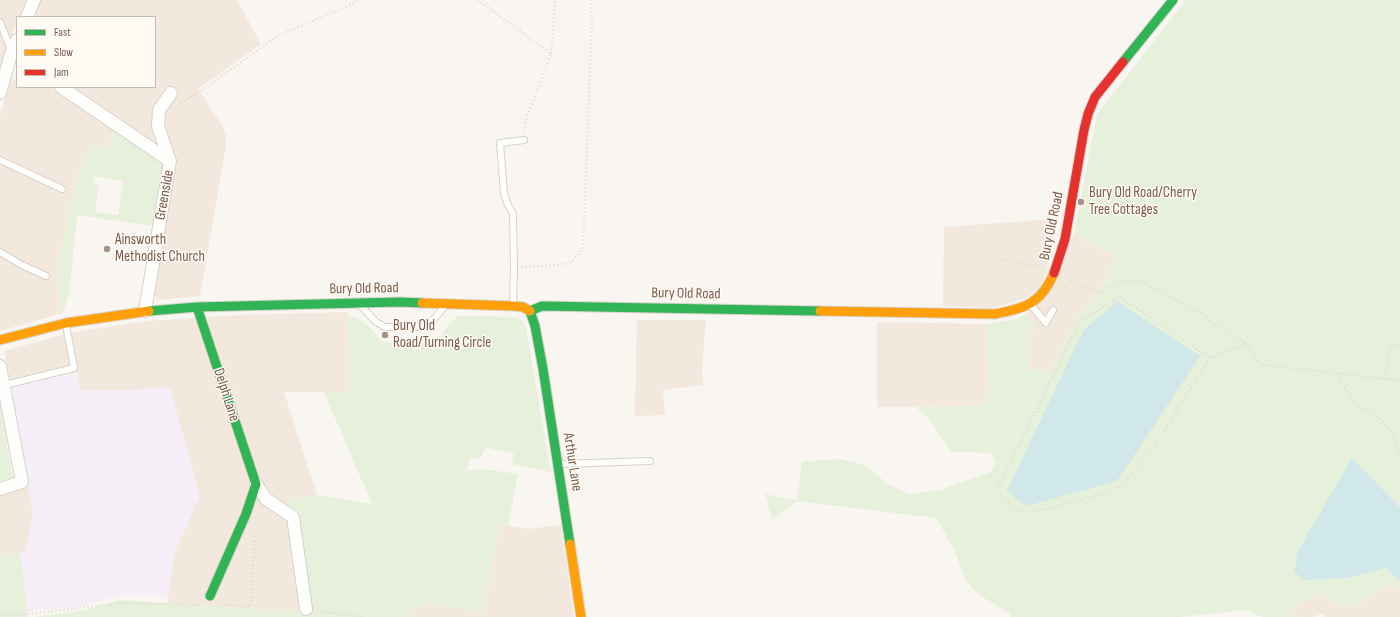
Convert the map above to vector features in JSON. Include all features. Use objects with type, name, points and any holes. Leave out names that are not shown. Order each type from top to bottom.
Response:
[{"type":"street","points":[[27,16],[34,0]]},
{"type":"street","name":"Bury Old Road","points":[[0,340],[66,323],[145,311],[196,307],[401,302],[513,306],[523,307],[530,311],[542,306],[994,314],[1024,307],[1036,300],[1046,289],[1056,272],[1066,237],[1084,130],[1088,114],[1095,97],[1173,0]]},
{"type":"street","points":[[0,93],[16,44]]},
{"type":"street","name":"Greenside","points":[[62,88],[170,161],[145,311]]},
{"type":"street","points":[[170,161],[158,126],[158,115],[159,110],[171,93]]},
{"type":"street","name":"Delph Lane","points":[[196,307],[256,484],[266,499],[293,517],[306,609]]},
{"type":"street","name":"Arthur Lane","points":[[530,311],[535,326],[543,368],[581,617]]},
{"type":"street","points":[[0,366],[22,482],[0,489]]},
{"type":"street","points":[[210,596],[246,514],[256,484]]},
{"type":"lane","points":[[0,22],[13,54]]},
{"type":"lane","points":[[513,306],[513,214],[504,193],[500,143],[524,140]]},
{"type":"lane","points":[[0,160],[62,189]]},
{"type":"lane","points":[[0,252],[22,265],[46,276]]},
{"type":"lane","points":[[358,303],[376,322],[384,327],[423,327],[434,320],[447,303]]},
{"type":"lane","points":[[1030,304],[1046,323],[1053,310]]},
{"type":"lane","points":[[5,386],[74,368],[66,323]]},
{"type":"lane","points":[[558,464],[650,461]]},
{"type":"path","points":[[158,115],[202,90],[279,34],[344,8],[359,0]]},
{"type":"path","points":[[478,0],[551,54]]},
{"type":"path","points":[[524,140],[526,119],[551,54],[555,0]]},
{"type":"path","points":[[514,267],[559,265],[572,262],[583,249],[592,20],[591,0]]},
{"type":"path","points":[[1003,259],[1056,272],[1101,293],[1114,283],[1127,280],[1140,281],[1206,316],[1209,321],[1246,343],[1259,364],[1400,380]]},
{"type":"path","points":[[1210,358],[1120,297],[1082,319],[998,490],[1012,508],[1024,512],[1033,512],[1106,493],[1124,483],[1154,447],[1210,358],[1246,343]]},
{"type":"path","points":[[1385,379],[1390,348],[1400,344]]},
{"type":"path","points":[[1336,373],[1355,402],[1374,414],[1392,432],[1400,460]]},
{"type":"path","points":[[1396,442],[1400,443]]},
{"type":"path","points":[[213,605],[251,606],[255,530]]},
{"type":"path","points":[[0,614],[29,614],[121,603],[205,605]]},
{"type":"path","points":[[306,609],[364,617]]},
{"type":"shaded area","points":[[0,0],[26,0],[19,16],[16,16],[16,24],[0,68]]},
{"type":"shaded area","points":[[40,0],[237,0],[261,44],[198,89],[223,127],[226,136],[226,146],[200,296],[158,300],[154,296],[175,161],[69,88],[156,88],[156,16],[33,16]]},
{"type":"shaded area","points":[[16,78],[16,88],[51,88],[117,132],[106,149],[79,172],[56,273],[63,313],[0,331],[0,115],[11,81]]},
{"type":"shaded area","points":[[1057,219],[1047,271],[1041,285],[1026,298],[993,308],[943,306],[944,227]]},
{"type":"shaded area","points":[[1074,234],[1116,257],[1101,290],[1077,318],[1050,372],[1028,369],[1033,323],[1027,314]]},
{"type":"shaded area","points":[[348,312],[350,392],[284,392],[317,495],[287,501],[310,613],[167,603],[175,551],[200,495],[80,391],[77,372],[12,387],[4,351],[73,332],[148,321],[242,315]]},
{"type":"shaded area","points":[[637,320],[706,320],[702,369],[703,385],[663,390],[665,415],[635,416]]},
{"type":"shaded area","points":[[877,322],[988,324],[989,397],[977,406],[877,407]]},
{"type":"shaded area","points":[[77,372],[80,391],[170,388],[200,495],[175,551],[168,595],[119,594],[83,606],[27,612],[20,552],[25,552],[33,514],[12,387]]},
{"type":"shaded area","points":[[28,485],[33,514],[25,553],[0,555],[0,493]]},
{"type":"shaded area","points":[[499,525],[528,529],[561,525],[574,617],[409,617],[410,612],[421,606],[434,603],[484,612]]},
{"type":"shaded area","points":[[1390,582],[1400,587],[1400,617],[1324,617],[1324,613],[1312,617],[1297,617],[1288,608],[1320,593],[1337,605],[1379,590]]},
{"type":"green space","points":[[1186,0],[1400,0],[1400,507],[1352,458],[1305,580],[1348,578],[1385,568],[1400,581],[1400,587],[1390,582],[1364,602],[1350,607],[1342,607],[1335,604],[1320,593],[1289,608],[1297,617],[1262,617],[1247,610],[1180,617],[1010,617],[1010,614],[978,594],[966,580],[954,549],[936,518],[797,501],[802,462],[840,459],[864,465],[888,484],[909,494],[940,490],[990,472],[996,463],[992,453],[951,452],[929,419],[916,407],[977,406],[989,397],[988,324],[1016,319],[1027,314],[1033,323],[1028,369],[1050,371],[1077,318],[1101,290],[1116,257],[1074,234],[1097,114]]},
{"type":"green space","points":[[117,132],[162,162],[164,166],[154,226],[77,215],[69,294],[63,313],[56,273],[79,172],[89,146],[95,142],[106,149]],"holes":[[[94,176],[123,181],[118,215],[95,212],[99,185],[93,184]]]},
{"type":"green space","points":[[348,315],[363,322],[383,342],[412,344],[431,342],[442,335],[450,322],[459,316],[516,317],[523,321],[526,328],[551,472],[512,464],[514,454],[485,447],[481,458],[470,459],[467,471],[483,469],[518,474],[508,526],[499,525],[484,613],[434,603],[421,606],[410,612],[409,617],[34,617],[86,610],[120,600],[310,613],[287,501],[317,495],[372,504],[324,392],[350,391]]},
{"type":"green space","points":[[0,402],[13,480],[0,484]]},
{"type":"green space","points":[[765,494],[797,501],[772,519]]},
{"type":"green space","points":[[20,552],[28,617],[0,617],[0,555]]},
{"type":"water","points":[[1117,301],[1200,356],[1117,481],[1026,506],[1007,491],[1083,331]]},
{"type":"water","points":[[1352,458],[1400,507],[1400,581],[1385,568],[1348,578],[1305,580],[1294,572],[1298,551]]},
{"type":"traffic: fast","points":[[1123,62],[1173,0]]},
{"type":"traffic: fast","points":[[149,311],[197,307],[401,302],[422,303]]},
{"type":"traffic: fast","points":[[530,311],[542,306],[820,311]]},
{"type":"traffic: fast","points":[[197,307],[256,484],[246,514],[210,596]]},
{"type":"traffic: fast","points":[[530,311],[535,326],[543,369],[570,544]]},
{"type":"traffic: slow","points":[[820,311],[995,314],[1023,307],[1031,303],[1044,292],[1054,273]]},
{"type":"traffic: slow","points":[[422,303],[513,306],[523,307],[530,311]]},
{"type":"traffic: slow","points":[[0,340],[66,323],[149,311]]},
{"type":"traffic: slow","points":[[570,544],[581,617]]},
{"type":"traffic: jam","points":[[1054,273],[1065,239],[1088,114],[1095,97],[1123,62]]},
{"type":"place","name":"Bury Old Road/Cherry Tree Cottages","points":[[1081,202]]},
{"type":"place","name":"Ainsworth Methodist Church","points":[[107,249]]},
{"type":"place","name":"Bury Old Road/Turning Circle","points":[[385,335]]}]
